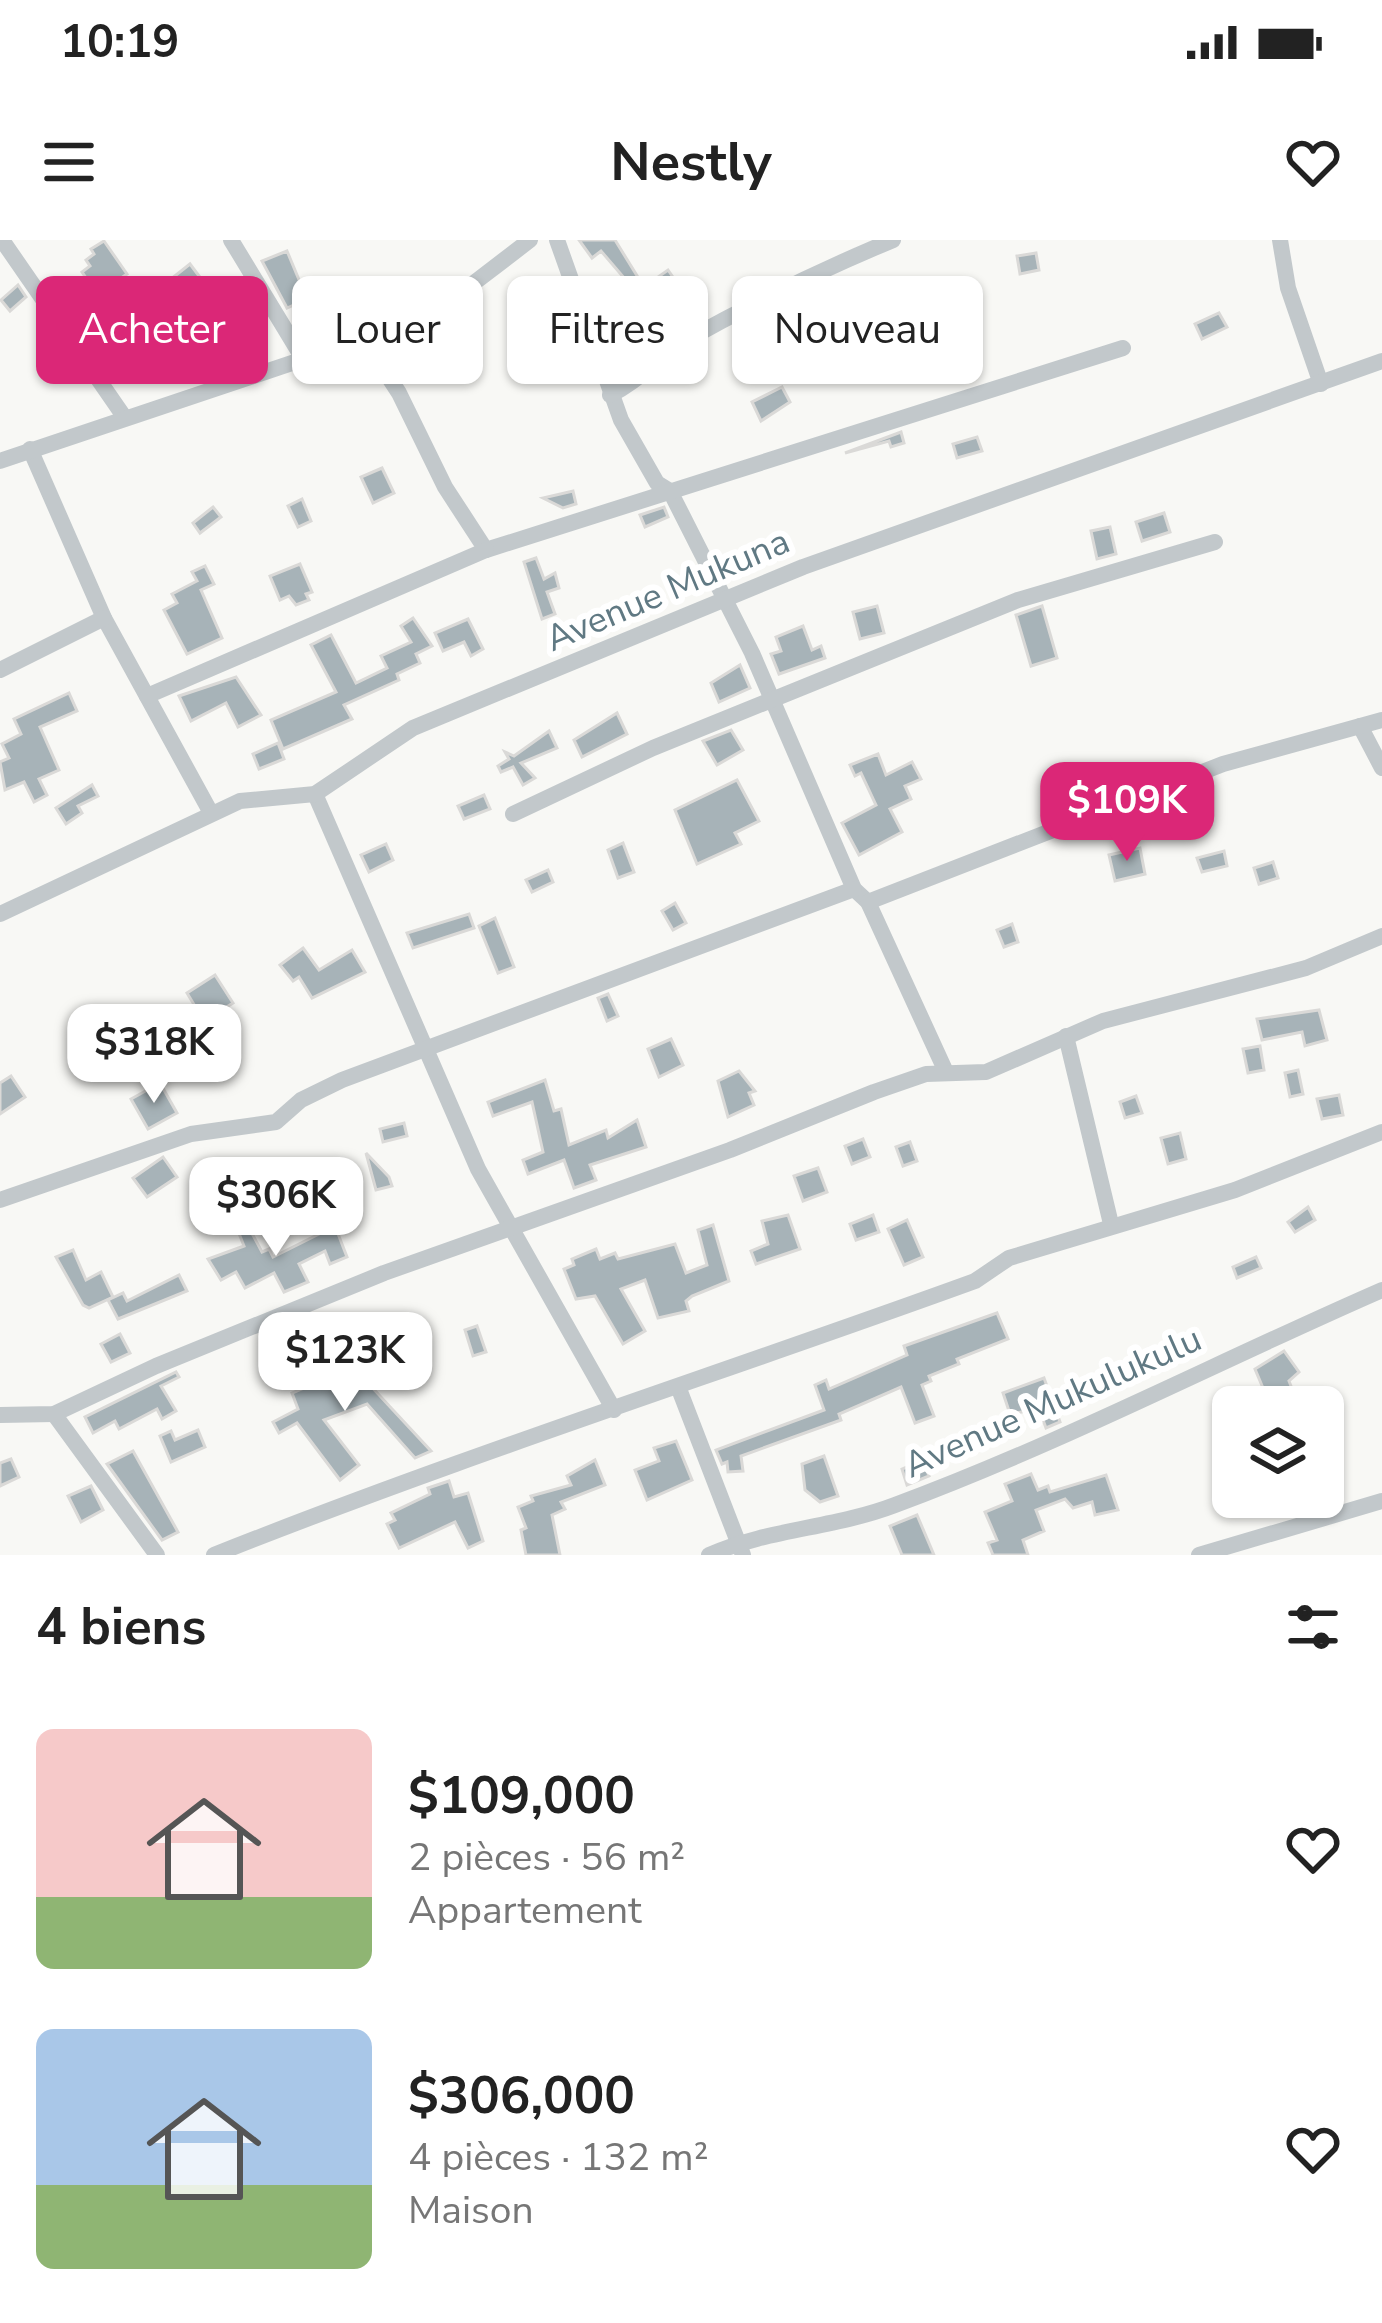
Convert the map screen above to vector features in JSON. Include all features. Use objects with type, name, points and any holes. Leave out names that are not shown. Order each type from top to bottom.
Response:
[{"type":"street","points":[[2,240],[125,418]]},
{"type":"street","points":[[231,240],[292,341]]},
{"type":"street","points":[[480,276],[530,240]]},
{"type":"street","points":[[557,240],[590,322],[610,394],[657,483],[670,491],[727,601],[854,889],[868,902],[946,1072]]},
{"type":"street","points":[[610,394],[635,383],[679,345],[793,282],[893,240]]},
{"type":"street","points":[[1280,240],[1288,288],[1321,384]]},
{"type":"street","points":[[147,696],[486,550],[1123,348]]},
{"type":"street","name":"Avenue Mukuna","points":[[0,914],[240,801],[315,794],[413,728],[883,537],[1382,361]]},
{"type":"street","points":[[0,461],[292,366]]},
{"type":"street","points":[[393,384],[445,488],[486,550]]},
{"type":"street","points":[[30,449],[104,618],[211,813]]},
{"type":"street","points":[[513,814],[653,748],[1018,600],[1215,542]]},
{"type":"street","points":[[0,670],[104,618]]},
{"type":"street","points":[[868,902],[1223,764],[1382,720]]},
{"type":"street","points":[[1360,726],[1382,768]]},
{"type":"street","points":[[315,794],[510,1230],[614,1410]]},
{"type":"street","points":[[0,1200],[191,1134],[276,1122],[328,1087],[854,889]]},
{"type":"street","points":[[0,1415],[55,1414],[268,1319],[874,1092],[946,1072],[986,1072],[1128,1013],[1306,968],[1382,936]]},
{"type":"street","points":[[1066,1036],[1111,1224]]},
{"type":"street","points":[[214,1555],[469,1455],[680,1389],[975,1281],[1009,1258],[1059,1247],[1111,1224],[1235,1190],[1382,1132]]},
{"type":"street","name":"Avenue Mukulukulu","points":[[709,1555],[889,1508],[1162,1396],[1382,1291]]},
{"type":"street","points":[[680,1389],[741,1548]]},
{"type":"street","points":[[55,1414],[157,1555]]},
{"type":"street","points":[[1199,1555],[1382,1502]]},
{"type":"building","points":[[579,240],[615,240],[637,276],[622,276],[601,251],[592,258]]},
{"type":"building","points":[[104,241],[127,274],[85,276],[82,272],[90,266],[86,260],[94,254],[91,249]]},
{"type":"building","points":[[287,251],[297,276],[292,276],[292,306],[287,308],[262,261]]},
{"type":"building","points":[[1036,253],[1039,270],[1020,274],[1017,256]]},
{"type":"building","points":[[190,264],[199,276],[175,276]]},
{"type":"building","points":[[18,285],[26,297],[10,311],[1,300]]},
{"type":"building","points":[[1219,313],[1227,327],[1202,339],[1195,324]]},
{"type":"building","points":[[782,387],[790,402],[761,421],[752,402]]},
{"type":"building","points":[[901,432],[904,443],[891,447],[889,441],[845,453]]},
{"type":"building","points":[[977,437],[982,451],[957,458],[953,444]]},
{"type":"building","points":[[382,468],[394,493],[373,503],[361,477]]},
{"type":"building","points":[[573,491],[576,504],[563,508],[543,498]]},
{"type":"building","points":[[302,499],[311,521],[298,527],[288,506]]},
{"type":"building","points":[[213,507],[221,517],[200,533],[193,523]]},
{"type":"building","points":[[664,507],[668,517],[645,527],[640,515]]},
{"type":"building","points":[[1164,513],[1170,532],[1142,541],[1136,522]]},
{"type":"building","points":[[1110,527],[1116,554],[1097,559],[1091,531]]},
{"type":"building","points":[[536,558],[544,579],[555,573],[559,588],[547,592],[555,614],[542,619],[524,562]]},
{"type":"building","points":[[300,564],[312,592],[306,594],[309,600],[296,605],[289,596],[280,600],[270,576]]},
{"type":"building","points":[[205,566],[214,584],[201,590],[222,638],[187,654],[164,610],[177,603],[172,594],[197,581],[192,572]]},
{"type":"building","points":[[877,606],[884,633],[860,639],[853,612]]},
{"type":"building","points":[[1042,606],[1057,658],[1031,666],[1016,615]]},
{"type":"building","points":[[413,618],[432,646],[416,654],[420,663],[397,674],[399,680],[344,705],[352,719],[283,749],[271,720],[336,692],[311,645],[331,635],[356,683],[387,668],[381,656],[411,642],[401,626]]},
{"type":"building","points":[[468,619],[483,649],[471,656],[464,642],[443,651],[435,633]]},
{"type":"building","points":[[803,626],[812,650],[821,646],[825,658],[779,674],[771,654],[781,651],[776,637]]},
{"type":"building","points":[[740,665],[750,688],[719,702],[711,683]]},
{"type":"building","points":[[236,677],[261,715],[238,727],[226,703],[191,721],[179,696]]},
{"type":"building","points":[[69,693],[77,711],[40,727],[59,770],[39,779],[47,795],[34,802],[24,782],[5,790],[0,762],[9,758],[2,744],[21,734],[14,719]]},
{"type":"building","points":[[617,713],[627,734],[582,757],[574,740]]},
{"type":"building","points":[[731,730],[743,750],[717,765],[703,741]]},
{"type":"building","points":[[549,731],[557,748],[521,763],[535,778],[523,785],[513,767],[501,772],[498,766],[509,759],[505,752],[514,756]]},
{"type":"building","points":[[278,743],[284,759],[259,769],[253,754]]},
{"type":"building","points":[[878,754],[886,775],[912,762],[921,779],[905,786],[911,799],[890,809],[902,832],[859,855],[842,823],[876,805],[861,773],[855,776],[850,765]]},
{"type":"building","points":[[1095,765],[1099,782],[1082,786],[1078,768]]},
{"type":"building","points":[[737,780],[759,821],[735,833],[741,844],[697,864],[675,810]]},
{"type":"building","points":[[92,785],[98,796],[78,806],[82,813],[66,824],[56,808]]},
{"type":"building","points":[[484,795],[490,809],[464,819],[458,806]]},
{"type":"building","points":[[623,843],[634,872],[618,878],[608,850]]},
{"type":"building","points":[[386,844],[393,860],[369,872],[361,855]]},
{"type":"building","points":[[1140,848],[1145,874],[1115,881],[1109,855]]},
{"type":"building","points":[[1224,851],[1227,866],[1202,872],[1197,858]]},
{"type":"building","points":[[1273,862],[1278,878],[1259,884],[1254,868]]},
{"type":"building","points":[[548,870],[553,882],[532,892],[526,880]]},
{"type":"building","points":[[675,903],[686,923],[673,930],[662,911]]},
{"type":"building","points":[[469,914],[474,928],[413,948],[407,933]]},
{"type":"building","points":[[495,918],[514,967],[498,973],[479,926]]},
{"type":"building","points":[[1012,924],[1018,942],[1004,947],[997,930]]},
{"type":"building","points":[[303,948],[319,970],[352,950],[365,972],[312,998],[299,977],[293,981],[280,965]]},
{"type":"building","points":[[215,975],[233,1003],[204,1021],[187,993]]},
{"type":"building","points":[[608,994],[618,1016],[607,1021],[598,998]]},
{"type":"building","points":[[1319,1010],[1327,1040],[1305,1046],[1302,1032],[1262,1040],[1257,1019]]},
{"type":"building","points":[[671,1039],[683,1065],[659,1077],[648,1049]]},
{"type":"building","points":[[143,1040],[152,1052],[160,1048],[167,1060],[144,1074],[129,1051]]},
{"type":"building","points":[[1260,1046],[1264,1070],[1248,1073],[1243,1049]]},
{"type":"building","points":[[1298,1070],[1303,1094],[1290,1097],[1285,1073]]},
{"type":"building","points":[[739,1071],[755,1091],[749,1093],[754,1105],[728,1117],[718,1081]]},
{"type":"building","points":[[11,1076],[25,1097],[0,1114],[0,1083]]},
{"type":"building","points":[[545,1080],[554,1111],[561,1109],[569,1145],[606,1130],[608,1138],[637,1120],[646,1147],[590,1165],[596,1180],[574,1188],[564,1160],[528,1174],[523,1160],[543,1152],[532,1102],[493,1116],[488,1102]]},
{"type":"building","points":[[160,1083],[177,1113],[148,1129],[131,1099]]},
{"type":"building","points":[[1339,1095],[1343,1115],[1322,1119],[1317,1099]]},
{"type":"building","points":[[1136,1096],[1142,1113],[1125,1118],[1120,1102]]},
{"type":"building","points":[[404,1123],[407,1136],[383,1142],[380,1129]]},
{"type":"building","points":[[1180,1133],[1186,1159],[1168,1164],[1161,1138]]},
{"type":"building","points":[[863,1139],[870,1157],[852,1164],[845,1146]]},
{"type":"building","points":[[910,1142],[917,1161],[903,1166],[896,1147]]},
{"type":"building","points":[[366,1153],[389,1177],[392,1186],[376,1190]]},
{"type":"building","points":[[163,1157],[177,1177],[147,1197],[133,1178]]},
{"type":"building","points":[[818,1168],[827,1192],[803,1201],[794,1176]]},
{"type":"building","points":[[347,1187],[354,1204],[338,1210],[342,1221],[329,1226],[318,1199]]},
{"type":"building","points":[[312,1194],[318,1206],[280,1225],[275,1214]]},
{"type":"building","points":[[1308,1207],[1315,1220],[1295,1232],[1288,1222]]},
{"type":"building","points":[[788,1215],[800,1249],[756,1264],[751,1251],[768,1244],[762,1221]]},
{"type":"building","points":[[873,1215],[879,1232],[856,1240],[850,1224]]},
{"type":"building","points":[[907,1220],[923,1257],[904,1265],[888,1229]]},
{"type":"building","points":[[713,1225],[729,1281],[692,1296],[686,1301],[689,1311],[658,1318],[645,1280],[621,1289],[645,1331],[623,1344],[595,1296],[576,1299],[564,1269],[574,1265],[572,1259],[596,1249],[600,1259],[615,1253],[618,1259],[675,1244],[686,1273],[707,1265],[698,1230]]},
{"type":"building","points":[[248,1226],[262,1252],[269,1249],[273,1257],[335,1226],[347,1257],[330,1264],[325,1251],[299,1264],[308,1282],[284,1292],[274,1273],[245,1288],[236,1272],[221,1280],[208,1259],[244,1246],[238,1231]]},
{"type":"building","points":[[73,1250],[86,1280],[101,1272],[113,1297],[89,1308],[83,1305],[56,1257]]},
{"type":"building","points":[[1256,1257],[1261,1268],[1237,1278],[1233,1267]]},
{"type":"building","points":[[179,1275],[187,1291],[118,1319],[108,1300],[123,1293],[127,1301]]},
{"type":"building","points":[[997,1313],[1008,1339],[957,1359],[959,1364],[929,1376],[931,1381],[922,1385],[934,1416],[915,1423],[901,1387],[839,1414],[841,1420],[741,1456],[743,1471],[728,1472],[727,1462],[722,1464],[716,1450],[824,1410],[815,1385],[826,1380],[829,1389],[907,1355],[904,1346]]},
{"type":"building","points":[[477,1326],[486,1352],[473,1356],[465,1330]]},
{"type":"building","points":[[120,1334],[130,1353],[111,1362],[101,1344]]},
{"type":"building","points":[[1284,1351],[1299,1372],[1289,1381],[1291,1386],[1262,1386],[1255,1369]]},
{"type":"building","points":[[392,1360],[396,1372],[367,1382],[431,1451],[415,1458],[367,1404],[324,1420],[359,1465],[340,1480],[297,1423],[279,1433],[273,1422],[298,1409],[292,1393],[357,1365],[359,1372]]},
{"type":"building","points":[[176,1372],[179,1377],[161,1386],[176,1411],[162,1419],[157,1409],[119,1429],[115,1421],[93,1433],[85,1417]]},
{"type":"building","points":[[1044,1378],[1060,1422],[1046,1428],[1039,1409],[1010,1414],[1003,1393]]},
{"type":"building","points":[[198,1430],[205,1447],[171,1462],[160,1436],[171,1431],[175,1440]]},
{"type":"building","points":[[676,1441],[692,1480],[647,1500],[635,1470],[659,1461],[654,1448]]},
{"type":"building","points":[[133,1451],[178,1532],[162,1540],[107,1464]]},
{"type":"building","points":[[824,1456],[838,1496],[820,1502],[805,1490],[802,1464]]},
{"type":"building","points":[[11,1459],[19,1477],[0,1486],[0,1463]]},
{"type":"building","points":[[595,1460],[605,1485],[561,1502],[565,1509],[552,1515],[560,1555],[526,1555],[521,1530],[526,1528],[518,1507],[533,1501],[531,1496],[571,1485],[567,1476]]},
{"type":"building","points":[[923,1460],[929,1476],[907,1485],[902,1469]]},
{"type":"building","points":[[1031,1474],[1038,1490],[1048,1486],[1050,1492],[1106,1475],[1118,1510],[1095,1515],[1092,1502],[1073,1508],[1065,1499],[1036,1510],[1044,1531],[1023,1540],[1028,1555],[993,1555],[988,1543],[997,1540],[985,1512],[1012,1501],[1005,1484]]},
{"type":"building","points":[[449,1481],[454,1497],[468,1493],[483,1541],[468,1548],[455,1522],[399,1548],[387,1524],[395,1520],[391,1513],[430,1494],[428,1488]]},
{"type":"building","points":[[91,1486],[103,1510],[81,1522],[68,1496]]},
{"type":"building","points":[[917,1515],[934,1555],[902,1555],[890,1526]]}]
